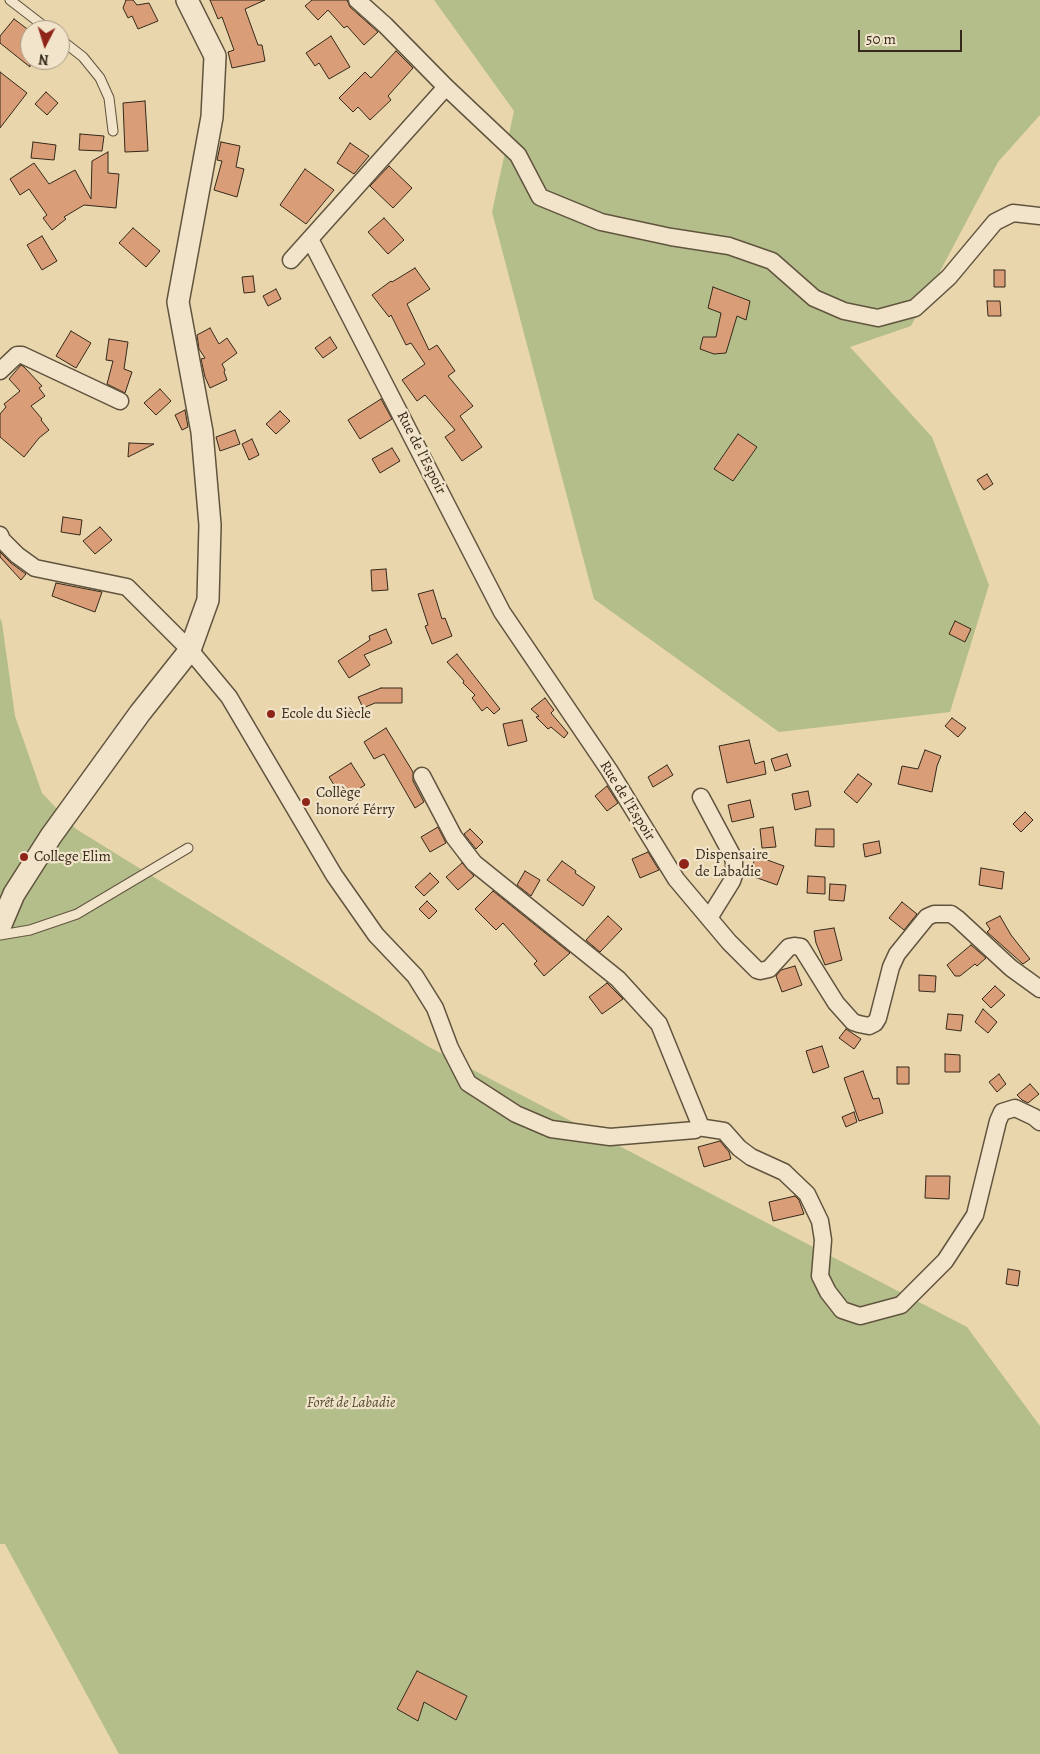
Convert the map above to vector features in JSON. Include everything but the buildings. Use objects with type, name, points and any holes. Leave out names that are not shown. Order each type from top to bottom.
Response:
[{"type":"street","points":[[0,927],[14,894],[51,836],[140,713],[190,650],[208,600],[210,525],[202,432],[178,302],[212,118],[214,56],[187,0]]},
{"type":"street","points":[[357,0],[518,155],[540,197],[601,222],[729,246],[772,261],[814,298],[844,311],[878,318],[915,308],[949,276],[995,222],[1013,213],[1040,216]]},
{"type":"street","points":[[292,260],[446,87]]},
{"type":"street","name":"Rue de l'Espoir","points":[[310,239],[502,612],[608,770],[676,878],[729,942],[756,970],[769,969],[789,947],[801,947],[836,1003],[853,1022],[869,1026],[875,1023],[878,1018],[891,966],[897,954],[927,916],[951,914],[1011,968],[1040,989]]},
{"type":"street","points":[[0,372],[17,355],[22,355],[120,401]]},
{"type":"street","points":[[0,535],[2,540],[17,555],[35,568],[127,587],[190,650],[229,697],[334,875],[376,935],[415,976],[435,1008],[450,1048],[468,1082],[516,1114],[551,1129],[610,1137],[691,1132],[698,1127],[724,1131],[739,1148],[751,1157],[784,1172],[807,1194],[820,1221],[823,1240],[820,1276],[828,1292],[842,1310],[860,1316],[902,1305],[945,1260],[976,1215],[998,1121],[1002,1112],[1015,1108],[1040,1122]]},
{"type":"street","points":[[422,776],[454,837],[474,862],[618,979],[659,1024],[699,1122],[698,1127]]},
{"type":"street","points":[[701,797],[734,862],[732,881],[709,918]]},
{"type":"lane","points":[[10,0],[36,20]]},
{"type":"lane","points":[[70,47],[83,57],[100,78],[109,98],[113,131]]},
{"type":"lane","points":[[0,935],[30,930],[77,914],[188,848]]},
{"type":"green space","points":[[434,0],[1040,0],[1040,115],[998,162],[911,326],[850,347],[932,437],[989,585],[950,712],[779,732],[594,599],[492,212],[514,111]]},
{"type":"green space","name":"Forêt de Labadie","points":[[0,618],[15,716],[42,793],[76,829],[429,1047],[967,1327],[1040,1426],[1040,1754],[119,1754],[5,1544],[0,1544]]},
{"type":"place","name":"Ecole du Siècle","points":[[271,714]]},
{"type":"place","name":"Collège honoré Férry","points":[[306,802]]},
{"type":"place","name":"College Elim","points":[[24,857]]},
{"type":"place","name":"Dispensaire de Labadie","points":[[684,864]]}]
